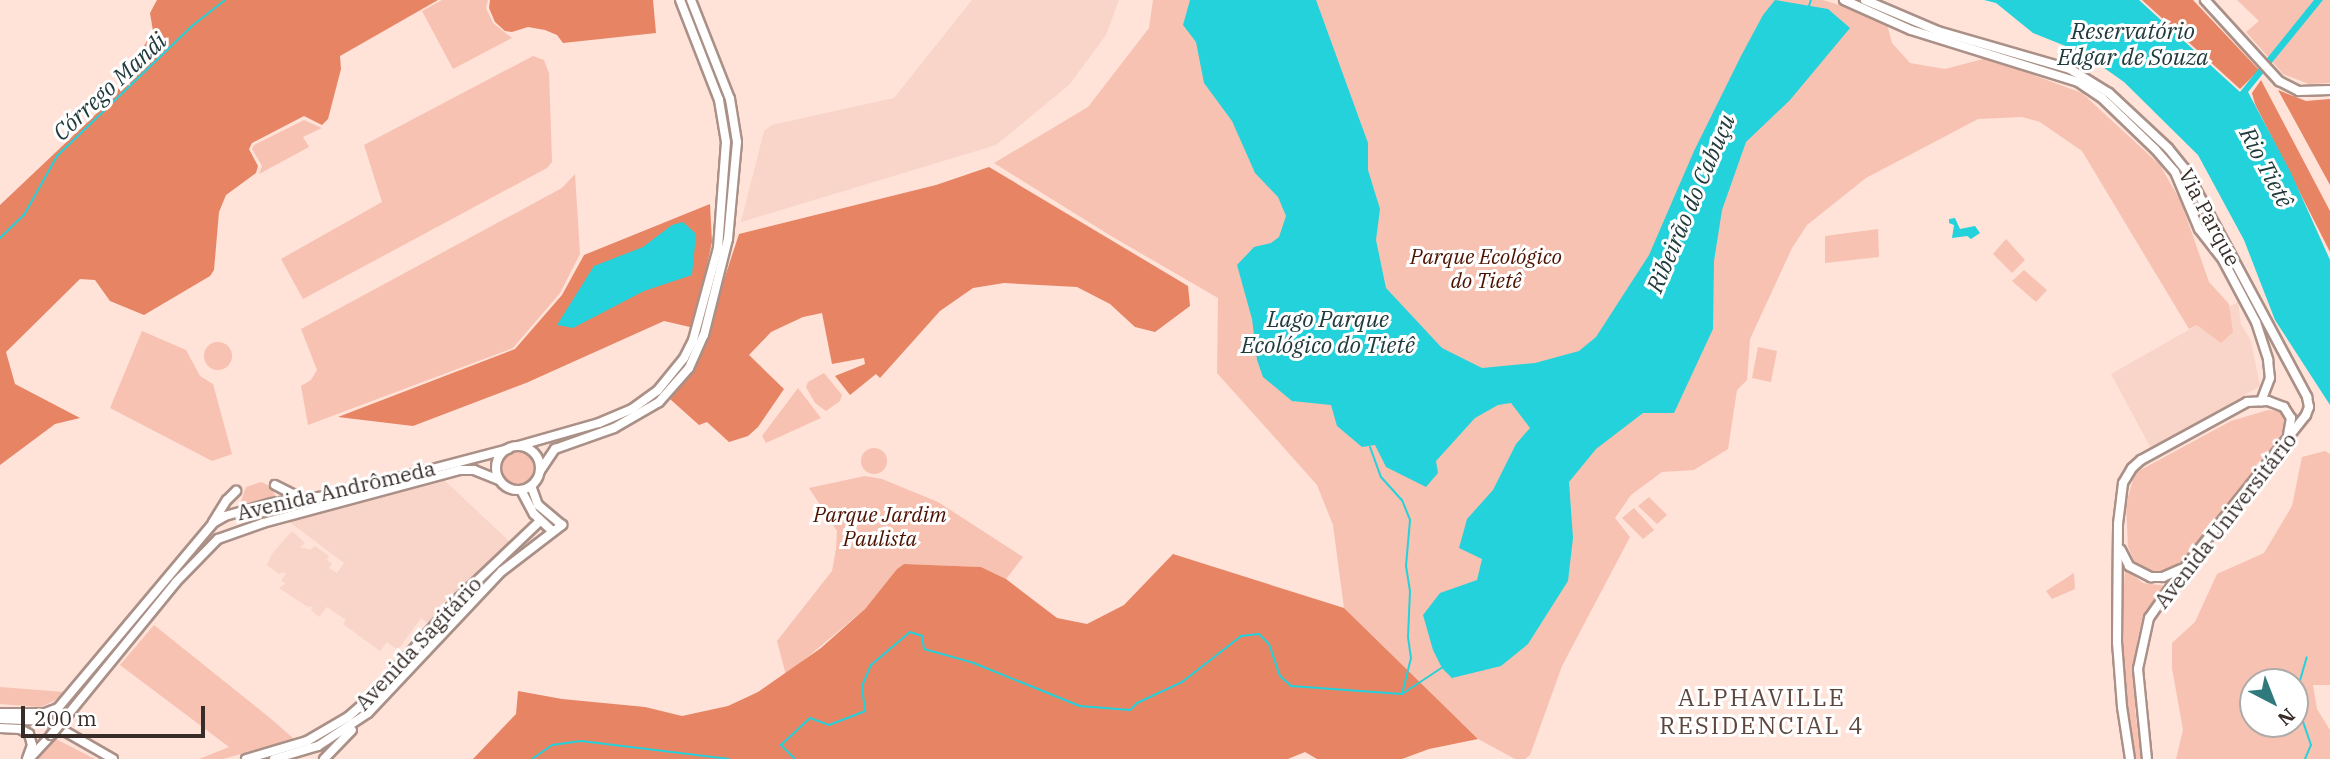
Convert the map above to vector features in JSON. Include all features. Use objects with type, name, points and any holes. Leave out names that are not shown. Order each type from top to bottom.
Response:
[{"type":"main road","points":[[680,0],[719,100],[726,142],[718,248],[693,340],[673,373],[641,404],[611,419],[508,449],[497,461],[499,480],[506,487],[521,490],[531,486],[550,456],[562,446],[614,428],[659,402],[689,368],[704,335],[728,239],[737,142],[730,99],[691,0]]},
{"type":"main road","name":"Via Parque","points":[[1844,0],[1911,30],[2065,76],[2089,88],[2168,161],[2180,182],[2199,229],[2237,283],[2262,335],[2270,378],[2261,401]]},
{"type":"main road","name":"Via Parque","points":[[1865,0],[1938,31],[2070,69],[2092,80],[2176,157],[2303,389],[2309,407]]},
{"type":"main road","points":[[2205,0],[2279,81],[2299,91],[2330,90]]},
{"type":"main road","points":[[2199,229],[2215,224]]},
{"type":"main road","points":[[2261,401],[2279,404],[2289,414],[2291,424],[2285,442]]},
{"type":"main road","name":"Avenida Universitário","points":[[2130,759],[2119,681],[2121,491],[2132,468],[2247,402],[2261,401]]},
{"type":"main road","name":"Avenida Universitário","points":[[2147,759],[2138,685],[2142,640],[2149,618],[2185,566],[2285,442],[2309,407]]},
{"type":"main road","points":[[518,446],[537,456],[540,471]]},
{"type":"main road","name":"Avenida Andrômeda","points":[[0,713],[51,712],[96,664],[213,523],[247,509],[304,500],[508,449]]},
{"type":"main road","name":"Avenida Andrômeda","points":[[28,759],[212,544],[225,536],[460,470],[474,470],[499,480]]},
{"type":"main road","points":[[275,485],[304,500]]},
{"type":"main road","name":"Avenida Sagitário","points":[[246,759],[300,744],[327,732],[374,699],[502,570],[562,525],[538,505],[531,486]]},
{"type":"main road","points":[[521,490],[540,521],[552,531]]},
{"type":"main road","points":[[213,523],[236,491]]},
{"type":"main road","name":"Avenida Sagitário","points":[[274,759],[317,746],[368,713],[374,699],[458,599],[540,521]]},
{"type":"main road","points":[[2119,544],[2129,566],[2139,573],[2164,577],[2185,566]]},
{"type":"main road","points":[[150,598],[157,607]]},
{"type":"main road","points":[[141,610],[147,619]]},
{"type":"main road","points":[[96,664],[99,676]]},
{"type":"main road","points":[[324,759],[368,713]]},
{"type":"main road","points":[[0,719],[47,721],[113,759]]},
{"type":"main road","points":[[0,728],[20,729],[29,734],[33,745],[28,759]]},
{"type":"main road","points":[[317,746],[339,744]]},
{"type":"shaded area","points":[[157,0],[438,0],[340,56],[341,69],[328,119],[322,125],[304,116],[252,143],[249,149],[258,166],[256,173],[226,195],[219,212],[214,270],[210,276],[144,315],[110,301],[95,280],[80,279],[6,352],[15,384],[80,418],[55,424],[0,465],[0,205],[113,98],[153,31],[150,13]]},
{"type":"shaded area","points":[[490,0],[653,0],[656,33],[563,43],[557,35],[545,30],[528,27],[512,32],[505,31],[495,22],[489,8]]},
{"type":"shaded area","points":[[972,0],[1119,0],[1106,35],[1069,85],[996,145],[741,222],[764,131],[772,125],[894,98]]},
{"type":"shaded area","points":[[2142,0],[2193,0],[2259,70],[2240,89]]},
{"type":"shaded area","points":[[2261,80],[2330,211],[2330,252],[2255,104],[2252,93]]},
{"type":"shaded area","points":[[2278,90],[2306,101],[2330,99],[2330,185]]},
{"type":"shaded area","points":[[989,167],[1188,286],[1190,306],[1155,332],[1135,327],[1110,304],[1077,287],[1004,283],[973,288],[940,311],[880,378],[876,374],[850,395],[835,376],[865,364],[864,358],[832,364],[822,313],[803,317],[771,332],[749,355],[784,389],[758,427],[748,436],[729,442],[707,422],[699,425],[670,399],[701,350],[739,234],[936,185]]},
{"type":"shaded area","points":[[710,204],[712,242],[695,320],[690,327],[664,321],[526,383],[413,426],[338,417],[515,349],[562,295],[584,255]]},
{"type":"shaded area","points":[[2238,302],[2241,324],[2251,341],[2260,386],[2152,450],[2111,374]]},
{"type":"shaded area","points":[[441,477],[511,543],[429,624],[421,618],[398,650],[387,642],[380,651],[343,624],[346,620],[327,607],[319,617],[311,610],[313,606],[308,607],[279,588],[286,583],[281,581],[286,574],[279,574],[267,565],[272,554],[292,531],[305,543],[300,547],[310,550],[315,546],[329,556],[327,560],[332,564],[329,568],[337,573],[344,563],[287,520]]},
{"type":"shaded area","points":[[1173,554],[1344,608],[1478,739],[1429,749],[1402,759],[1317,759],[1305,752],[1288,759],[473,759],[516,714],[518,691],[562,699],[645,707],[682,716],[728,706],[758,692],[821,648],[865,609],[904,564],[981,567],[1006,579],[1057,618],[1087,624],[1124,605]]},
{"type":"green space","points":[[442,0],[488,0],[486,8],[493,23],[512,38],[453,69],[422,11]]},
{"type":"green space","name":"Parque Ecológico do Tietê","points":[[1153,0],[1823,0],[1887,24],[1892,43],[1910,63],[1945,69],[1987,58],[2082,93],[2160,165],[2181,202],[2209,282],[2229,304],[2233,332],[2221,343],[2197,325],[2189,329],[2082,151],[2040,122],[2022,117],[1978,119],[1866,178],[1807,225],[1792,248],[1750,339],[1747,380],[1737,390],[1728,449],[1694,470],[1662,472],[1631,495],[1615,518],[1630,537],[1562,666],[1530,755],[1525,759],[1515,759],[1478,739],[1344,608],[1333,525],[1317,485],[1217,373],[1218,298],[1111,236],[994,163],[1088,107],[1149,28]]},
{"type":"green space","points":[[2237,0],[2330,0],[2330,83],[2309,84],[2283,74],[2246,32],[2259,21]]},
{"type":"green space","points":[[533,56],[544,60],[549,73],[552,162],[547,168],[303,299],[281,259],[382,202],[364,145]]},
{"type":"green space","points":[[304,120],[322,128],[303,137],[309,147],[259,174],[262,166],[252,149],[254,145]]},
{"type":"green space","points":[[575,174],[580,254],[560,293],[513,348],[308,425],[301,386],[311,380],[317,370],[301,329],[562,188]]},
{"type":"green space","points":[[1878,229],[1879,257],[1825,263],[1825,236]]},
{"type":"green space","points":[[2006,239],[2025,260],[2012,273],[1993,254]]},
{"type":"green space","points":[[2024,270],[2047,290],[2036,302],[2012,281]]},
{"type":"green space","points":[[142,331],[186,350],[200,376],[213,384],[232,454],[212,461],[110,408]]},
{"type":"green space","points":[[218,342],[228,346],[232,356],[228,366],[218,370],[208,366],[204,356],[208,346]]},
{"type":"green space","points":[[1758,347],[1777,351],[1771,382],[1752,378]]},
{"type":"green space","points":[[824,373],[842,395],[840,401],[826,411],[815,403],[806,387],[808,382]]},
{"type":"green space","points":[[798,388],[821,418],[766,443],[762,436]]},
{"type":"green space","points":[[2268,410],[2281,412],[2287,426],[2281,441],[2192,552],[2166,573],[2154,574],[2137,567],[2128,547],[2126,504],[2135,473],[2231,421]]},
{"type":"green space","points":[[874,448],[883,452],[887,461],[883,470],[874,474],[865,470],[861,461],[865,452]]},
{"type":"green space","points":[[518,450],[531,456],[537,469],[531,482],[518,488],[505,482],[499,469],[505,456]]},
{"type":"green space","points":[[2325,451],[2330,454],[2330,685],[2313,685],[2317,709],[2330,730],[2330,759],[2176,759],[2183,730],[2172,668],[2172,643],[2195,622],[2217,574],[2264,553],[2292,506],[2302,457]]},
{"type":"green space","name":"Parque Jardim Paulista","points":[[865,476],[882,479],[938,502],[1023,557],[1006,579],[981,567],[904,564],[865,609],[786,675],[777,641],[832,571],[836,549],[837,531],[809,488]]},
{"type":"green space","points":[[261,482],[270,486],[276,497],[240,504],[246,487]]},
{"type":"green space","points":[[1649,497],[1667,515],[1657,524],[1638,506]]},
{"type":"green space","points":[[1634,508],[1654,530],[1643,539],[1622,518]]},
{"type":"green space","points":[[2125,569],[2143,583],[2167,586],[2143,615],[2137,641],[2135,708],[2141,759],[2133,759],[2121,632]]},
{"type":"green space","points":[[2074,573],[2075,589],[2052,599],[2046,591]]},
{"type":"green space","points":[[154,625],[294,739],[223,759],[199,759],[229,747],[120,665]]},
{"type":"green space","points":[[0,687],[64,692],[54,701],[40,707],[0,704]]},
{"type":"green space","points":[[56,739],[95,759],[38,759]]},
{"type":"water","name":"Lago Parque Ecológico do Tietê","points":[[1190,0],[1316,0],[1368,143],[1368,170],[1380,209],[1376,240],[1386,288],[1442,348],[1482,368],[1535,363],[1579,351],[1596,337],[1649,255],[1694,151],[1741,56],[1763,15],[1775,0],[1828,9],[1850,28],[1790,100],[1746,142],[1722,210],[1714,261],[1713,329],[1674,413],[1643,413],[1596,449],[1569,482],[1573,538],[1568,581],[1528,644],[1501,666],[1452,678],[1442,668],[1433,650],[1423,615],[1440,593],[1477,580],[1482,559],[1459,548],[1467,519],[1493,490],[1516,444],[1530,428],[1511,403],[1498,405],[1475,418],[1436,461],[1438,473],[1426,487],[1386,467],[1375,445],[1362,447],[1337,426],[1331,405],[1292,401],[1263,377],[1257,360],[1252,319],[1237,265],[1254,247],[1271,243],[1279,237],[1286,216],[1278,197],[1255,173],[1232,121],[1204,83],[1196,42],[1183,25]]},
{"type":"water","name":"Reservatório Edgar de Souza","points":[[1984,0],[2139,0],[2240,92],[2314,0],[2323,0],[2248,92],[2291,173],[2330,260],[2330,405],[2275,320],[2244,240],[2198,155],[2124,82],[2083,53],[2033,33],[1996,3]]},
{"type":"water","points":[[1955,218],[1960,229],[1975,226],[1980,233],[1971,239],[1967,236],[1952,238],[1954,225],[1949,223],[1949,219]]},
{"type":"water","points":[[683,222],[696,234],[692,275],[644,291],[573,328],[557,325],[594,266],[643,247],[672,225]]},
{"type":"waterway","name":"Córrego Mandi","points":[[0,238],[24,215],[57,156],[192,26],[225,0]]},
{"type":"waterway","name":"Ribeirão do Cabuçu","points":[[1809,6],[1811,0]]},
{"type":"waterway","points":[[1370,447],[1381,477],[1402,500],[1410,520],[1406,566],[1410,591],[1408,637],[1411,658],[1402,693]]},
{"type":"waterway","name":"Ribeirão do Cabuçu","points":[[795,759],[781,745],[810,718],[829,725],[865,711],[862,686],[871,665],[910,632],[922,636],[924,649],[971,662],[1080,706],[1130,710],[1137,703],[1182,682],[1241,636],[1259,634],[1269,644],[1280,676],[1291,686],[1402,694],[1443,667]]},
{"type":"waterway","points":[[2305,759],[2311,745],[2297,704],[2297,691],[2307,657]]},
{"type":"waterway","name":"Ribeirão do Cabuçu","points":[[532,759],[552,745],[581,741],[729,759]]},
{"type":"district","name":"ALPHAVILLE RESIDENCIAL 4","points":[[1762,712]]},
{"type":"water label","name":"Rio Tietê","points":[[2267,167]]}]
